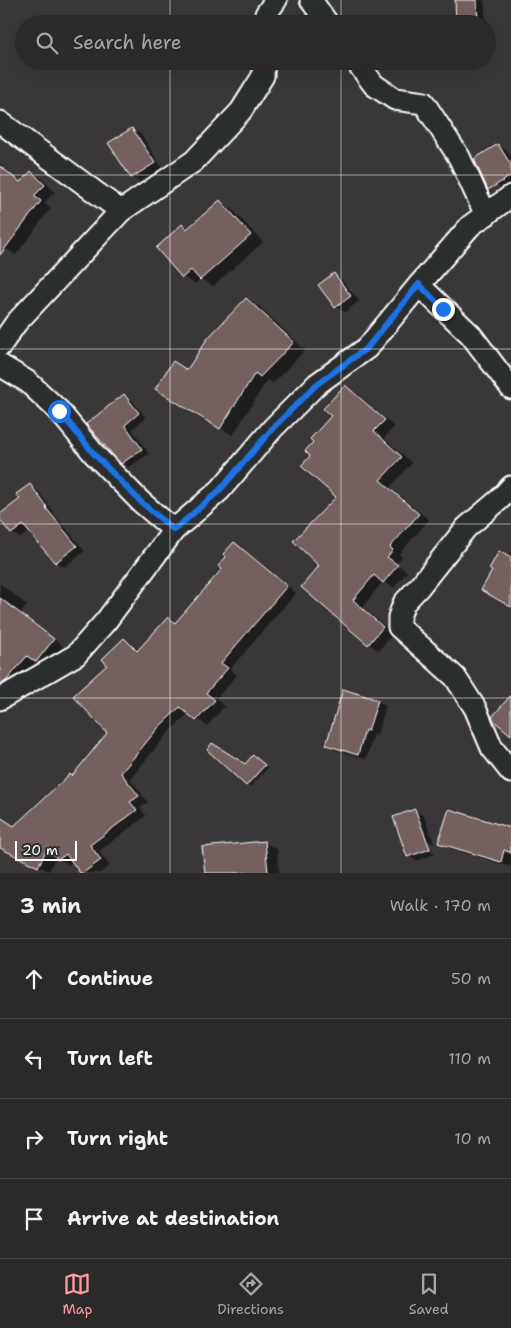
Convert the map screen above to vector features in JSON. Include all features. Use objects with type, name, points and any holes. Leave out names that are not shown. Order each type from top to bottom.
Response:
[{"type":"street","points":[[266,15],[276,0]]},
{"type":"street","points":[[310,0],[321,15]]},
{"type":"street","points":[[0,346],[16,323],[121,211],[194,161],[241,111],[263,76],[263,70]]},
{"type":"street","points":[[363,70],[374,85],[395,99],[424,103],[459,157],[486,214]]},
{"type":"street","points":[[0,122],[121,211]]},
{"type":"street","points":[[0,699],[76,655],[106,621],[174,530],[220,490],[273,428],[317,384],[367,348],[419,284],[470,226],[511,196]]},
{"type":"street","points":[[419,284],[471,335],[511,388]]},
{"type":"street","points":[[0,365],[28,382],[59,411],[95,455],[141,502],[174,530]]},
{"type":"street","points":[[511,487],[466,528],[404,603],[399,616],[399,627],[455,677],[476,708],[492,748],[511,772]]},
{"type":"building","points":[[455,0],[477,0],[478,15],[456,15]]},
{"type":"building","points":[[132,128],[155,163],[131,178],[108,143]]},
{"type":"building","points":[[498,144],[511,165],[511,176],[488,190],[474,159]]},
{"type":"building","points":[[0,166],[20,182],[31,171],[45,185],[34,196],[41,201],[0,255]]},
{"type":"building","points":[[220,200],[251,235],[200,280],[191,270],[182,278],[156,248],[182,224],[187,229]]},
{"type":"building","points":[[334,273],[351,296],[335,308],[318,285]]},
{"type":"building","points":[[246,298],[294,342],[260,377],[255,373],[220,429],[155,389],[173,361],[187,370],[207,339]]},
{"type":"building","points":[[345,385],[385,420],[374,431],[402,457],[380,480],[419,514],[390,547],[393,550],[387,557],[398,565],[383,583],[374,575],[353,600],[383,627],[368,645],[301,587],[319,566],[293,541],[336,497],[301,466],[310,456],[305,451],[313,442],[310,439],[331,416],[323,409]]},
{"type":"building","points":[[124,394],[139,413],[125,425],[142,449],[121,464],[86,424]]},
{"type":"building","points":[[30,484],[46,508],[77,546],[55,563],[23,525],[11,534],[0,520],[0,514],[20,499],[16,494]]},
{"type":"building","points":[[234,542],[287,586],[221,663],[228,668],[206,693],[215,700],[196,721],[180,707],[158,728],[121,773],[139,796],[130,802],[137,810],[90,845],[101,860],[83,873],[80,873],[66,854],[58,860],[48,847],[38,867],[0,848],[0,817],[14,826],[70,774],[72,776],[107,733],[73,696],[107,665],[102,659],[124,638],[137,651],[168,617],[175,623],[222,569],[218,566],[226,557],[223,554]]},
{"type":"building","points":[[499,551],[511,558],[511,607],[481,590],[492,571],[489,569]]},
{"type":"building","points":[[0,598],[54,639],[36,662],[27,656],[7,680],[0,685]]},
{"type":"building","points":[[343,689],[378,700],[368,731],[365,730],[358,755],[326,745]]},
{"type":"building","points":[[511,695],[511,735],[494,721],[492,717]]},
{"type":"building","points":[[212,743],[245,764],[253,755],[265,765],[246,786],[207,750]]},
{"type":"building","points":[[415,809],[430,849],[407,857],[393,817]]},
{"type":"building","points":[[449,809],[511,828],[511,853],[504,850],[501,862],[438,843]]},
{"type":"building","points":[[265,841],[268,873],[205,873],[202,847]]},
{"type":"route","points":[[59,411],[95,455],[141,502],[174,530],[220,490],[273,428],[317,384],[367,348],[419,284],[443,309]]}]
